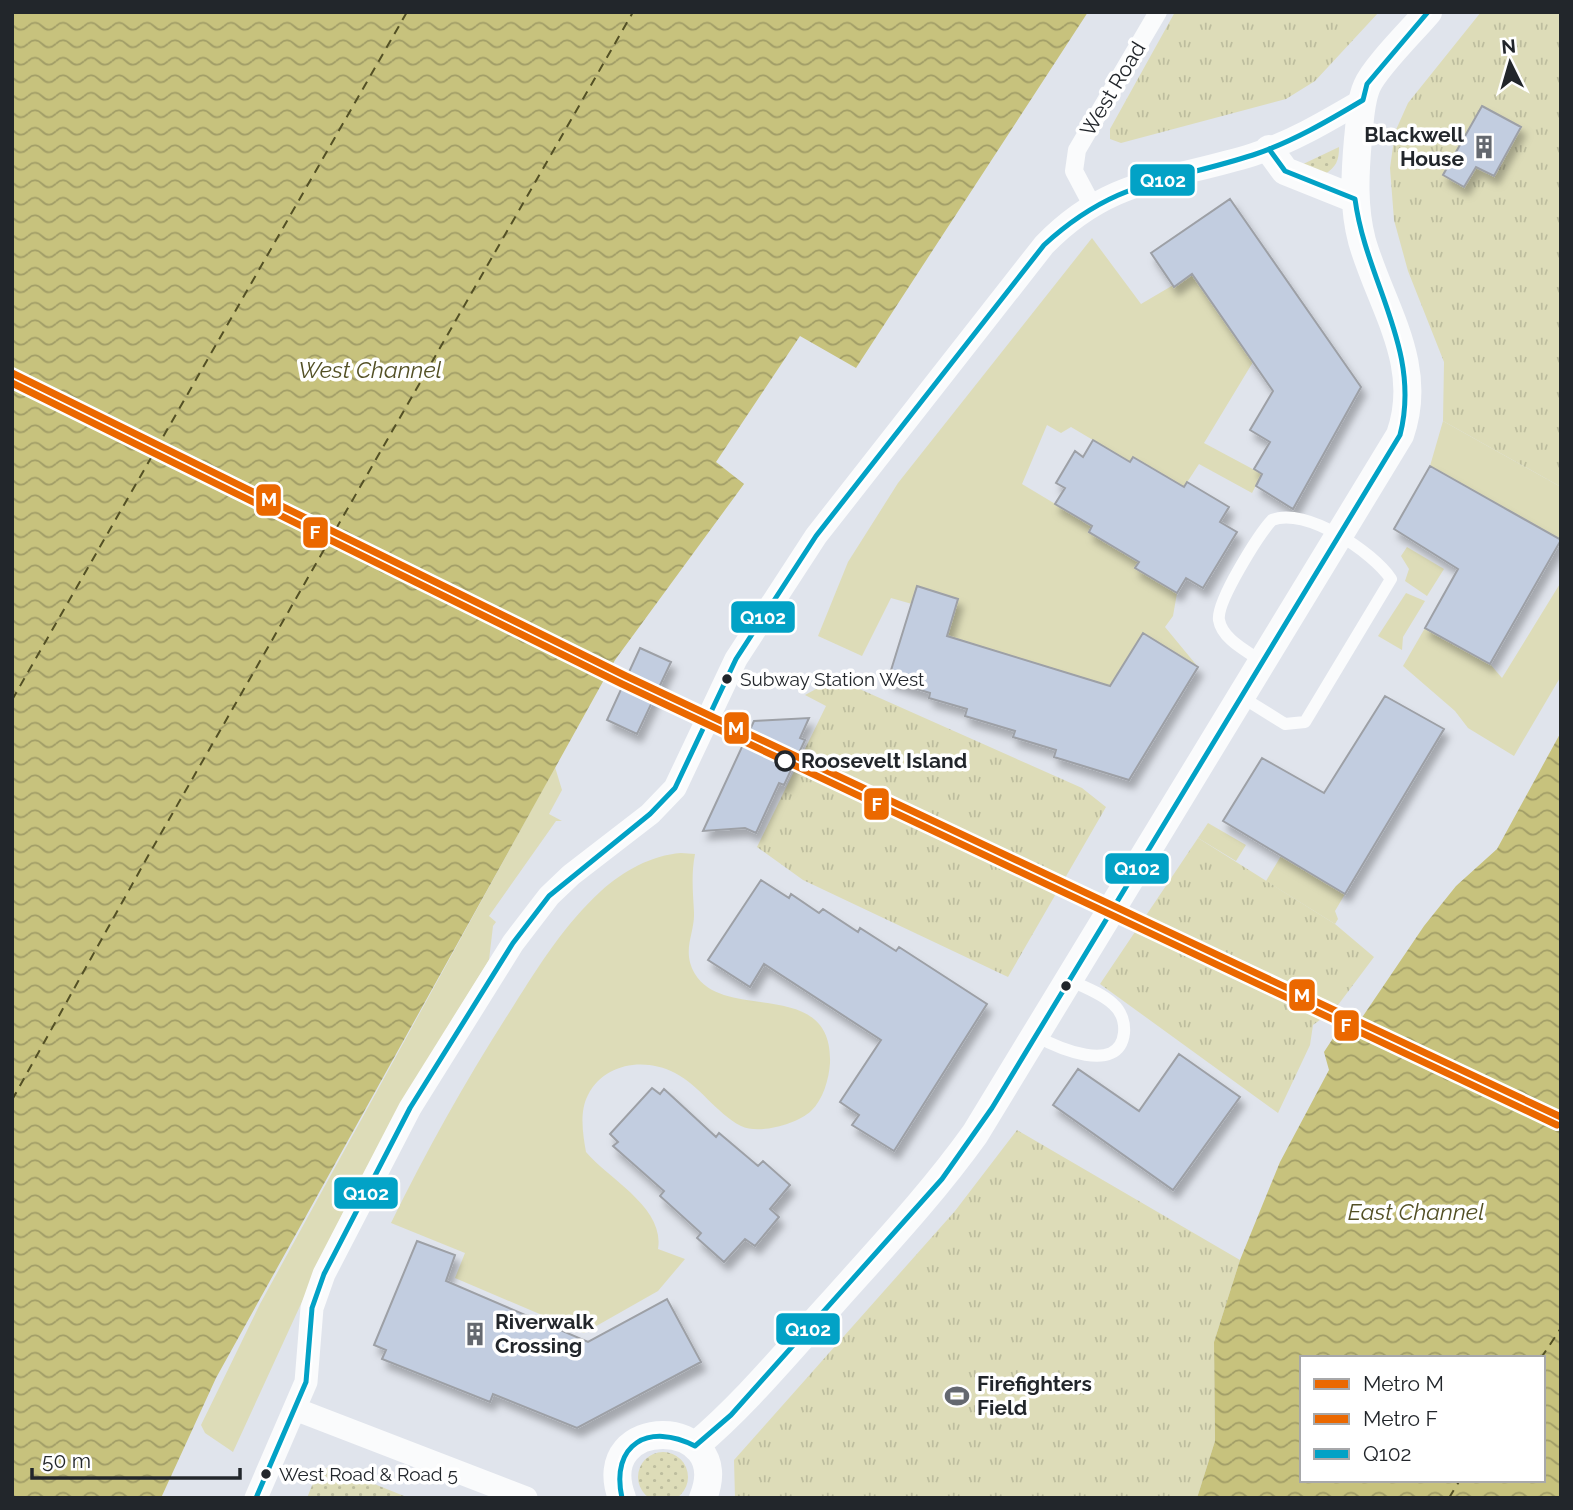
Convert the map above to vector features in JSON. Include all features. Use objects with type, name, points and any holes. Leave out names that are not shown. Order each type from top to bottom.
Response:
[{"type":"street","name":"West Road","points":[[1092,205],[1074,171],[1077,150],[1157,12]]},
{"type":"street","points":[[695,1446],[731,1415],[942,1179],[975,1134],[1400,435],[1408,405],[1404,351],[1367,258],[1355,199],[1363,100],[1367,84],[1428,12]]},
{"type":"street","points":[[256,1498],[306,1382],[312,1308],[324,1273],[410,1108],[513,943],[530,919],[570,875],[650,814],[675,788],[736,659],[816,536],[1044,245],[1092,205],[1125,188],[1269,149],[1316,127],[1363,100]]},
{"type":"street","points":[[1269,149],[1285,171],[1310,184],[1355,199]]},
{"type":"street","points":[[295,1409],[526,1498]]},
{"type":"street","points":[[622,1498],[618,1482],[619,1468],[633,1444],[659,1433],[673,1434],[695,1446],[708,1474],[704,1498]]},
{"type":"lane","points":[[1240,695],[1284,724],[1305,722],[1391,579],[1382,565],[1338,536],[1297,516],[1278,517],[1265,528],[1219,607],[1219,619],[1233,642],[1261,661]]},
{"type":"lane","points":[[1036,1036],[1073,1054],[1088,1056],[1106,1054],[1119,1046],[1124,1037],[1124,1025],[1115,1006],[1069,980]]},
{"type":"green space","points":[[1175,12],[1379,12],[1315,81],[1286,99],[1121,143],[1110,139],[1110,129]]},
{"type":"green space","points":[[1481,12],[1561,12],[1561,487],[1443,421],[1444,362],[1408,271],[1394,220],[1390,168],[1395,132],[1408,103]]},
{"type":"green space","points":[[1339,147],[1336,163],[1325,174],[1299,166]]},
{"type":"green space","points":[[1092,238],[1141,304],[1192,274],[1253,362],[1204,443],[1262,474],[1252,493],[1199,464],[1184,487],[1133,457],[1130,462],[1071,427],[1061,433],[1047,425],[1022,484],[1092,526],[1089,532],[1139,562],[1136,568],[1177,593],[1173,616],[1165,627],[1198,667],[1143,633],[1118,689],[947,636],[912,604],[891,598],[862,656],[818,636],[848,562],[898,483]]},
{"type":"green space","points":[[1443,421],[1561,487],[1561,540],[1430,466]]},
{"type":"green space","points":[[1407,547],[1444,569],[1427,596],[1405,581],[1409,569],[1401,556]]},
{"type":"green space","points":[[1561,582],[1561,676],[1514,756],[1468,728],[1455,711],[1403,666],[1425,628],[1490,664],[1502,678]]},
{"type":"green space","points":[[1406,593],[1425,601],[1403,637],[1402,650],[1378,636]]},
{"type":"green space","points":[[846,683],[1082,788],[1106,807],[1008,977],[803,880],[757,847],[826,706],[805,695],[825,684]]},
{"type":"green space","points":[[555,767],[562,790],[549,814],[562,821],[556,821],[489,916],[496,922],[493,926],[489,960],[407,1093],[345,1208],[233,1452],[205,1433],[201,1425],[260,1304]]},
{"type":"green space","points":[[1208,823],[1246,845],[1236,861],[1198,838]]},
{"type":"green space","points":[[1198,838],[1335,924],[1374,957],[1335,1009],[1313,1025],[1310,1045],[1278,1113],[1100,984]]},
{"type":"green space","points":[[681,853],[695,854],[694,920],[689,957],[695,974],[709,988],[729,996],[774,1004],[796,1010],[814,1019],[826,1036],[830,1063],[828,1076],[825,1089],[811,1111],[797,1120],[767,1129],[741,1126],[684,1078],[663,1068],[639,1064],[626,1066],[604,1076],[595,1084],[583,1109],[586,1152],[645,1208],[658,1234],[658,1249],[685,1259],[658,1291],[584,1333],[455,1278],[465,1253],[391,1223],[465,1085],[554,945],[588,904],[619,877],[638,865]]},
{"type":"green space","points":[[1281,856],[1345,894],[1335,911],[1338,919],[1335,924],[1266,881]]},
{"type":"green space","points":[[1017,1130],[1240,1260],[1214,1342],[1215,1441],[1197,1498],[735,1498],[734,1460],[955,1211]]},
{"type":"green space","points":[[663,1452],[680,1460],[688,1477],[680,1494],[663,1502],[646,1494],[638,1477],[646,1460]]},
{"type":"green space","points":[[328,1467],[409,1498],[307,1498],[315,1478]]},
{"type":"water","name":"West Channel","points":[[12,12],[1088,12],[856,368],[800,336],[716,462],[744,484],[615,660],[216,1378],[161,1498],[12,1498]]},
{"type":"water","name":"East Channel","points":[[1561,732],[1561,1498],[1197,1498],[1215,1441],[1214,1342],[1240,1260],[1280,1162],[1329,1070],[1324,1052],[1341,1026],[1347,1029],[1361,1019],[1424,926],[1456,886],[1497,849]]},
{"type":"building","name":"Blackwell House","points":[[1482,106],[1521,127],[1494,176],[1476,167],[1464,187],[1443,175]]},
{"type":"building","points":[[1230,199],[1361,387],[1293,509],[1256,486],[1262,474],[1254,469],[1270,442],[1250,430],[1273,391],[1192,274],[1174,287],[1151,253]]},
{"type":"building","points":[[1093,440],[1130,462],[1133,457],[1184,487],[1187,482],[1229,507],[1220,522],[1237,532],[1203,588],[1186,578],[1177,593],[1135,568],[1139,562],[1089,532],[1092,526],[1055,504],[1065,488],[1056,483],[1075,451],[1083,457]]},
{"type":"building","points":[[1430,466],[1561,540],[1490,664],[1425,628],[1458,569],[1394,529]]},
{"type":"building","points":[[917,586],[958,599],[947,636],[1110,686],[1143,633],[1198,667],[1129,780],[1054,757],[1056,750],[1013,737],[1015,731],[965,716],[967,709],[929,698],[930,693],[888,680]]},
{"type":"building","points":[[640,648],[671,662],[637,734],[607,720]]},
{"type":"building","points":[[1385,696],[1444,729],[1345,894],[1223,821],[1262,758],[1324,793]]},
{"type":"building","points":[[809,718],[800,738],[805,740],[784,785],[779,783],[756,833],[745,828],[703,831],[754,721]]},
{"type":"building","points":[[761,880],[789,898],[791,894],[819,913],[823,909],[858,932],[860,928],[896,951],[899,947],[987,1004],[894,1151],[852,1125],[859,1115],[840,1102],[881,1040],[764,964],[750,987],[708,960]]},
{"type":"building","points":[[1179,1054],[1240,1097],[1173,1190],[1053,1105],[1078,1069],[1139,1111]]},
{"type":"building","points":[[652,1088],[660,1094],[664,1089],[716,1137],[719,1133],[758,1166],[763,1161],[790,1185],[770,1209],[779,1217],[755,1246],[745,1239],[724,1262],[697,1238],[701,1233],[660,1196],[664,1191],[613,1146],[618,1142],[610,1134]]},
{"type":"building","name":"Riverwalk Crossing","points":[[417,1241],[455,1255],[446,1281],[588,1342],[667,1299],[701,1362],[577,1428],[493,1394],[490,1402],[382,1359],[386,1350],[374,1345]]},
{"type":"ferry route","points":[[12,700],[407,12]]},
{"type":"ferry route","points":[[12,1100],[148,856],[633,12]]},
{"type":"ferry route","points":[[1542,1356],[1561,1328]]},
{"type":"ferry route","points":[[1449,1498],[1459,1482]]},
{"type":"metro line","name":"M","points":[[12,373],[626,676],[1561,1117]]},
{"type":"metro line","name":"F","points":[[12,383],[622,684],[1557,1125]]},
{"type":"transit line","name":"Q102","points":[[256,1498],[306,1382],[312,1308],[324,1274],[410,1108],[513,943],[549,896],[650,814],[675,788],[736,659],[816,536],[1044,245],[1070,223],[1119,195],[1267,150],[1310,130],[1363,100],[1367,84],[1428,12]]},
{"type":"transit line","name":"Q102","points":[[622,1498],[620,1479],[622,1464],[628,1451],[637,1443],[662,1436],[695,1446],[731,1415],[942,1179],[992,1108],[1400,435],[1405,404],[1404,374],[1390,316],[1361,229],[1355,199],[1285,171],[1269,149]]},
{"type":"place","name":"Blackwell House","points":[[1484,147]]},
{"type":"place","name":"Subway Station West","points":[[727,679]]},
{"type":"place","name":"Roosevelt Island","points":[[785,761]]},
{"type":"place","name":"Riverwalk Crossing","points":[[475,1334]]},
{"type":"place","name":"Firefighters Field","points":[[957,1396]]},
{"type":"place","name":"West Road & Road 5","points":[[266,1474]]}]
